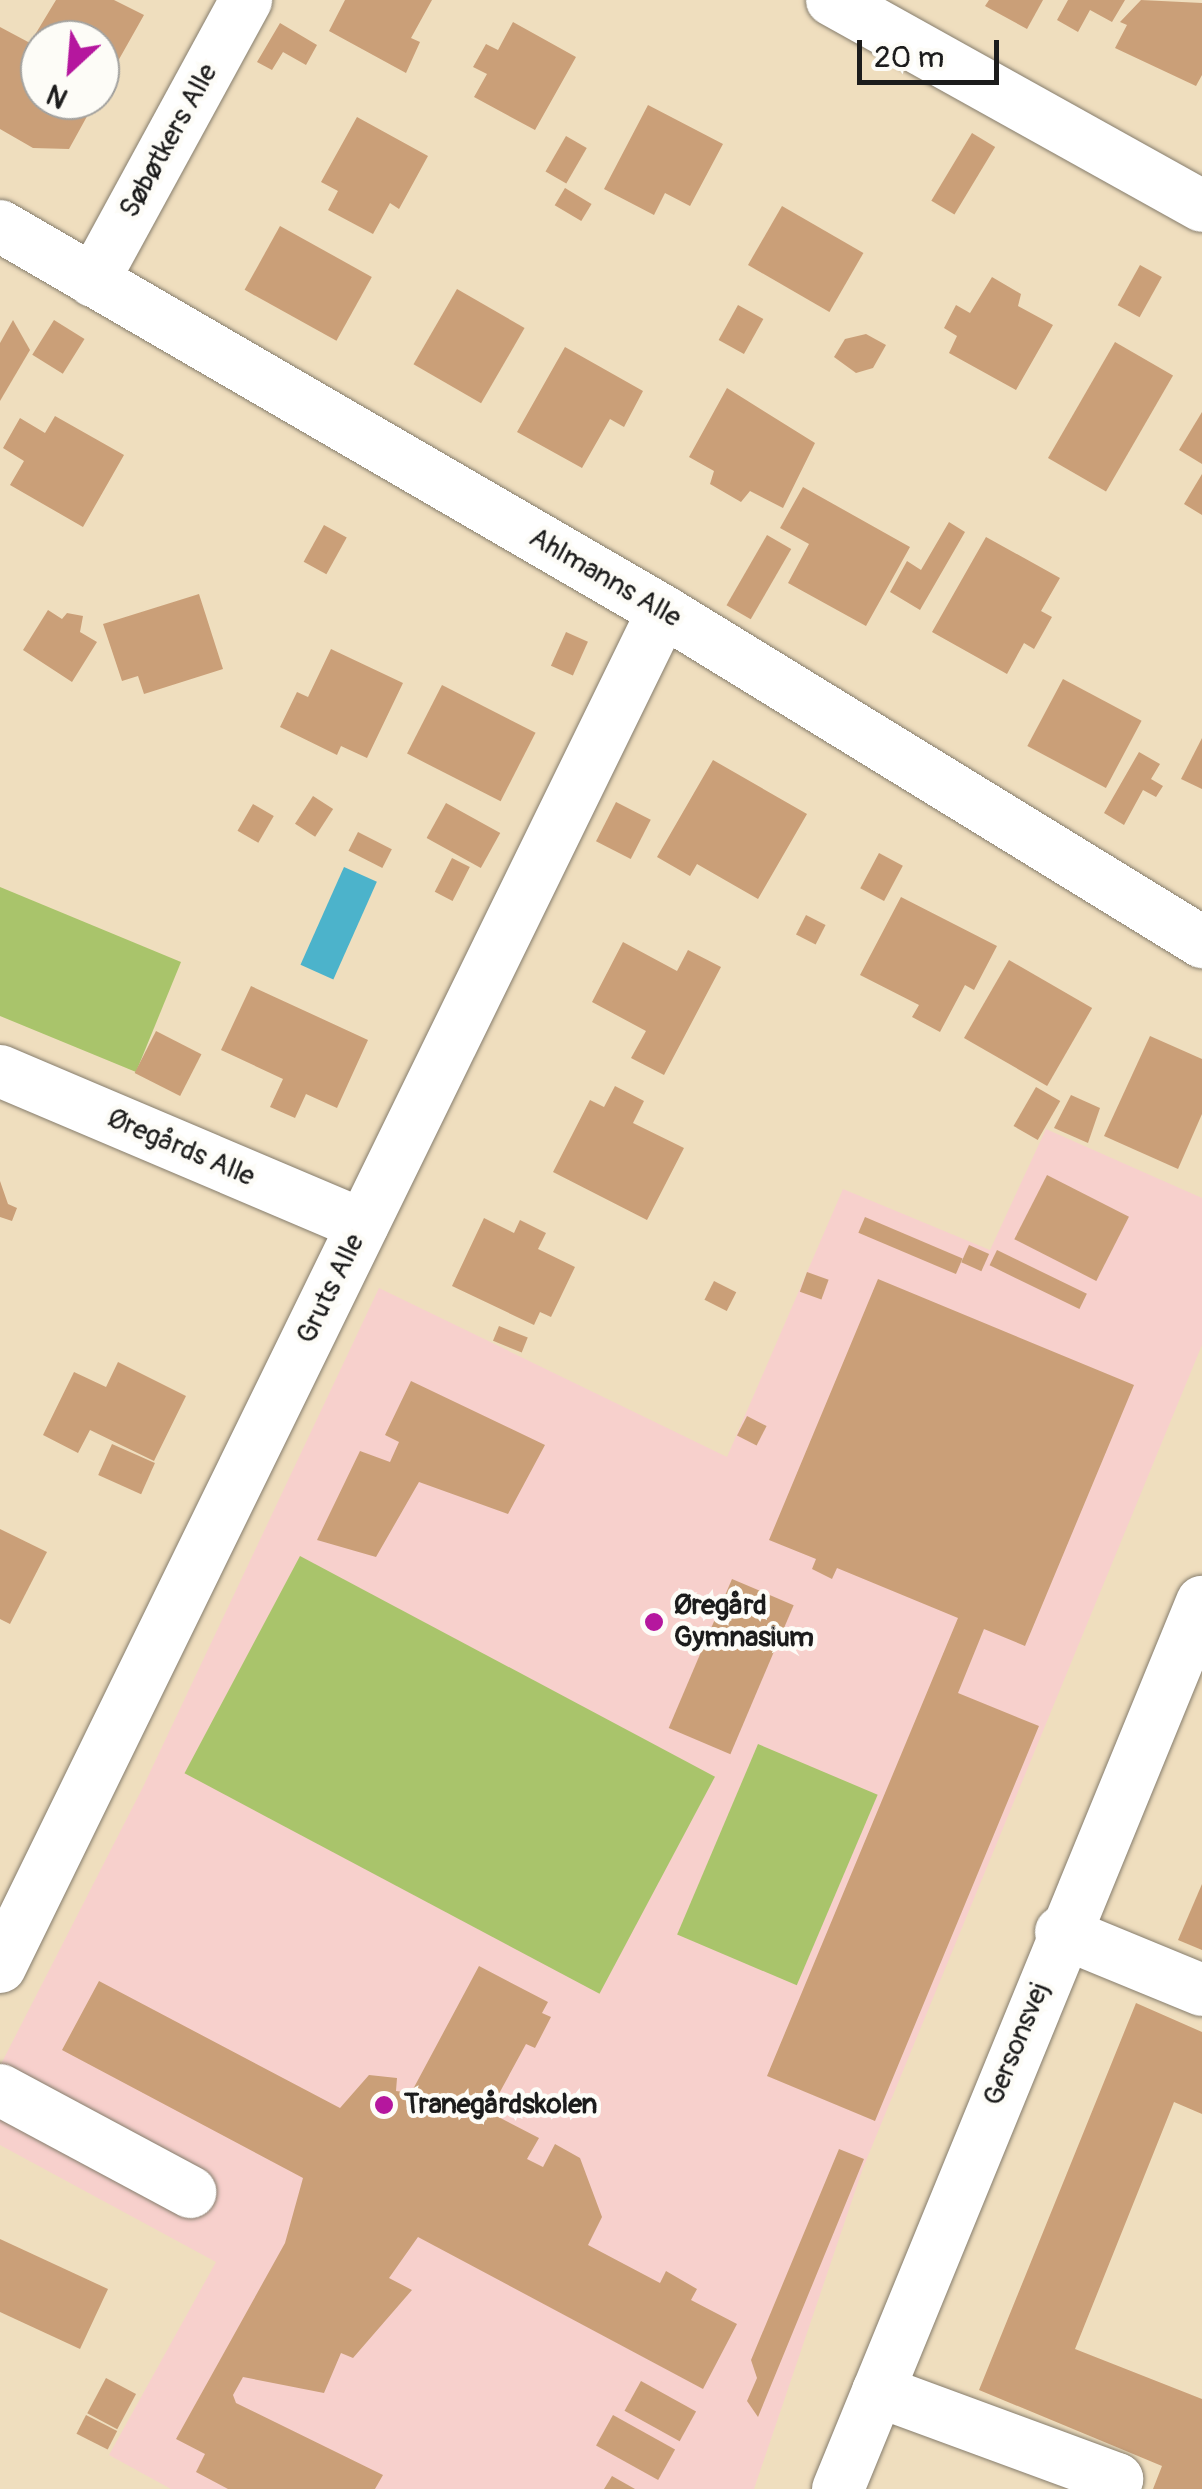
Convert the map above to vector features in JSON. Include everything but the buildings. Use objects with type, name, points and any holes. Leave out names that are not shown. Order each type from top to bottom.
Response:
[{"type":"street","name":"Søbøtkers Alle","points":[[92,281],[246,0]]},
{"type":"street","points":[[832,0],[1202,206]]},
{"type":"street","name":"Ahlmanns Alle","points":[[0,226],[663,610],[1202,942]]},
{"type":"street","name":"Gruts Alle","points":[[0,1967],[663,610]]},
{"type":"street","name":"Øregårds Alle","points":[[0,1071],[362,1225]]},
{"type":"street","name":"Gersonsvej","points":[[838,2489],[1062,1932],[1202,1602]]},
{"type":"street","points":[[1062,1932],[1202,1990]]},
{"type":"street","points":[[0,2090],[190,2192]]},
{"type":"street","points":[[878,2391],[1116,2479],[1112,2489]]},
{"type":"shaded area","name":"Øregård Gymnasium","points":[[1046,1129],[1202,1198],[1202,1345],[863,2168],[754,2489],[171,2489],[109,2455],[216,2262],[0,2145],[0,2066],[143,1787],[379,1288],[727,1457],[843,1189],[990,1250]]},
{"type":"green space","points":[[0,887],[181,962],[136,1072],[0,1016]]},
{"type":"green space","points":[[300,1556],[715,1777],[599,1994],[185,1773]]},
{"type":"green space","points":[[758,1744],[878,1795],[797,1985],[677,1935]]},
{"type":"water","points":[[344,867],[377,882],[333,979],[300,965]]},
{"type":"place","name":"Øregård Gymnasium","points":[[654,1622]]},
{"type":"place","name":"Tranegårdskolen","points":[[384,2105]]}]
